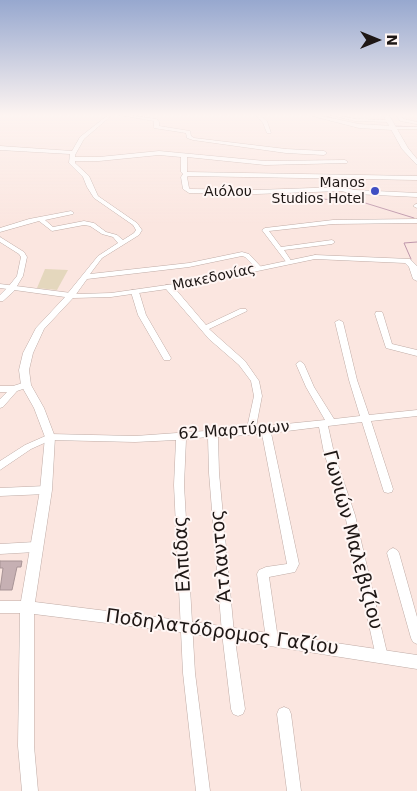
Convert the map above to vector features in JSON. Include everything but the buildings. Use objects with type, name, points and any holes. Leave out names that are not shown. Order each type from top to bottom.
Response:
[{"type":"main road","points":[[408,152],[417,163]]},
{"type":"street","points":[[35,152],[99,159],[157,153],[265,163],[345,162]]},
{"type":"street","points":[[0,405],[20,387],[33,341],[43,324],[71,295],[98,259],[136,234],[139,228],[94,196],[86,176],[73,165],[72,156],[74,152]]},
{"type":"street","points":[[184,156],[184,172],[186,174],[184,176],[186,190],[189,191]]},
{"type":"street","points":[[186,174],[417,178]]},
{"type":"street","name":"Αιόλου","points":[[189,191],[256,192],[341,189],[355,192],[417,195]]},
{"type":"street","points":[[0,230],[71,213]]},
{"type":"street","points":[[40,219],[52,229],[84,223],[94,225],[104,233],[115,236],[122,242]]},
{"type":"street","points":[[289,262],[266,230],[333,222],[417,221]]},
{"type":"street","points":[[0,239],[24,256],[23,269],[12,287],[0,299]]},
{"type":"street","points":[[279,249],[332,242]]},
{"type":"street","points":[[86,276],[189,265],[242,254],[247,255],[259,268]]},
{"type":"street","name":"Μακεδονίας","points":[[0,286],[71,295],[96,296],[169,287],[315,258],[405,261],[411,263],[417,279]]},
{"type":"street","points":[[169,287],[217,342],[242,363],[255,381],[258,388],[258,396],[251,430]]},
{"type":"street","points":[[135,292],[142,316],[167,358]]},
{"type":"street","points":[[205,328],[243,311]]},
{"type":"street","points":[[379,314],[389,346],[417,353]]},
{"type":"street","points":[[339,322],[353,380],[388,489]]},
{"type":"street","name":"Γωνιών Μαλεβιζίου","points":[[300,364],[327,423],[329,453],[352,524],[382,656]]},
{"type":"street","points":[[0,389],[20,387]]},
{"type":"street","points":[[20,387],[39,408],[50,437],[46,490],[35,548],[27,607],[26,746],[30,791]]},
{"type":"street","name":"62 Μαρτύρων","points":[[50,437],[135,439],[181,436],[266,430],[366,417],[417,413]]},
{"type":"street","points":[[266,430],[293,567],[262,574],[272,639]]},
{"type":"street","name":"Άτλαντος","points":[[213,433],[214,473],[228,633],[238,709]]},
{"type":"street","name":"Ελπίδας","points":[[181,436],[180,493],[189,673],[203,791]]},
{"type":"street","points":[[0,466],[28,447],[50,437]]},
{"type":"street","points":[[0,492],[46,490]]},
{"type":"street","points":[[0,549],[35,548]]},
{"type":"street","points":[[393,553],[417,638]]},
{"type":"street","name":"Ποδηλατόδρομος Γαζίου","points":[[0,606],[27,607],[187,627],[417,662]]},
{"type":"street","points":[[284,714],[294,791]]},
{"type":"shaded area","points":[[45,269],[68,270],[57,290],[37,288]]},
{"type":"waterway","points":[[322,199],[362,202],[414,218]]},
{"type":"waterway","points":[[411,259],[404,243],[417,242]]},
{"type":"place","name":"Manos Studios Hotel","points":[[375,191]]}]
